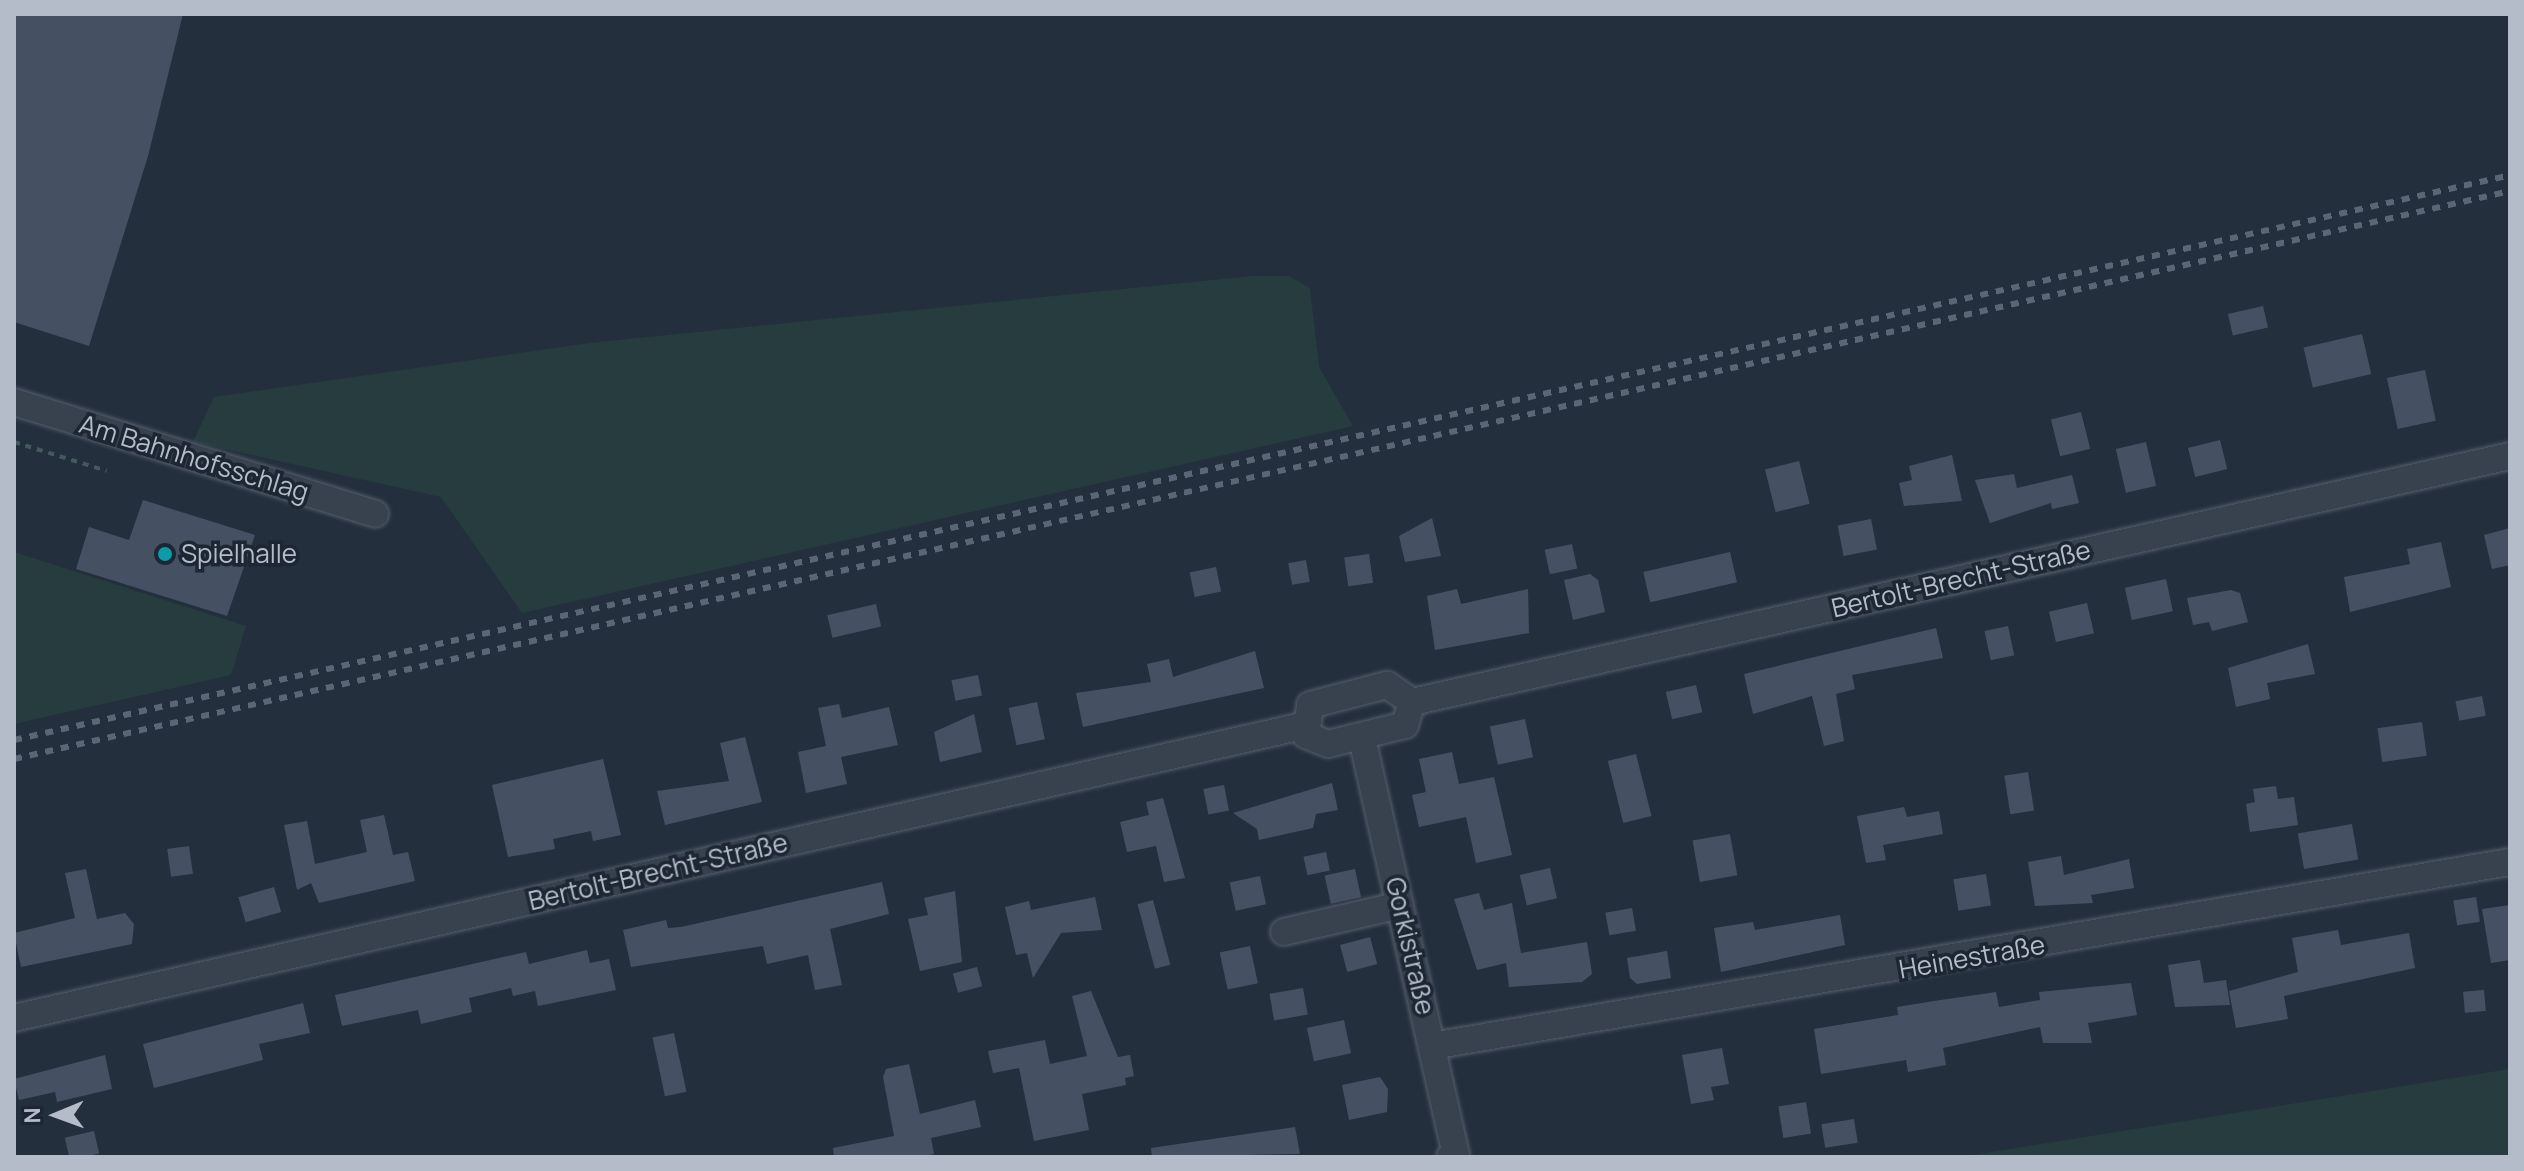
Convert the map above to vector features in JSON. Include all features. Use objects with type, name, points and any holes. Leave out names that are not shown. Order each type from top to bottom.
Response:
[{"type":"street","name":"Am Bahnhofsschlag","points":[[14,402],[375,514]]},
{"type":"street","name":"Bertolt-Brecht-Straße","points":[[1412,702],[2510,456]]},
{"type":"street","points":[[1387,685],[1412,702],[1405,725],[1362,738],[1317,743],[1302,726],[1319,700],[1387,685]]},
{"type":"street","name":"Bertolt-Brecht-Straße","points":[[14,1018],[1302,726]]},
{"type":"street","name":"Gorkistraße","points":[[1362,738],[1432,1046],[1453,1156]]},
{"type":"street","name":"Heinestraße","points":[[1432,1046],[2510,862]]},
{"type":"street","points":[[1284,932],[1400,905]]},
{"type":"path","points":[[14,442],[107,471]]},
{"type":"green space","points":[[1252,276],[1289,276],[1310,288],[1319,367],[1353,426],[522,613],[441,497],[193,442],[214,397],[589,343]]},
{"type":"green space","points":[[14,552],[246,626],[231,675],[14,724]]},
{"type":"green space","points":[[2510,1069],[2510,1157],[1960,1157]]},
{"type":"building","points":[[14,14],[183,14],[148,156],[89,346],[14,322]]},
{"type":"building","points":[[2263,306],[2268,327],[2233,336],[2228,314]]},
{"type":"building","points":[[2362,334],[2371,374],[2313,387],[2304,347]]},
{"type":"building","points":[[2425,370],[2436,421],[2398,429],[2387,378]]},
{"type":"building","points":[[2081,412],[2090,449],[2060,456],[2051,419]]},
{"type":"building","points":[[2220,440],[2227,469],[2195,477],[2188,448]]},
{"type":"building","points":[[2146,442],[2156,486],[2126,493],[2116,449]]},
{"type":"building","points":[[1952,455],[1962,501],[1904,506],[1899,483],[1912,480],[1909,466]]},
{"type":"building","points":[[1799,461],[1810,504],[1776,512],[1765,469]]},
{"type":"building","points":[[2014,474],[2017,488],[2072,475],[2079,503],[2052,509],[2051,503],[1990,523],[1975,480]]},
{"type":"building","name":"Spielhalle","points":[[143,500],[255,535],[227,616],[76,569],[89,527],[129,540]]},
{"type":"building","points":[[1432,518],[1441,556],[1405,562],[1399,536]]},
{"type":"building","points":[[1871,519],[1877,549],[1844,556],[1838,525]]},
{"type":"building","points":[[2510,528],[2510,565],[2492,569],[2484,535]]},
{"type":"building","points":[[2441,542],[2451,587],[2350,612],[2344,577],[2410,564],[2407,549]]},
{"type":"building","points":[[1572,544],[1577,568],[1550,574],[1545,550]]},
{"type":"building","points":[[1730,552],[1737,582],[1650,602],[1643,572]]},
{"type":"building","points":[[1369,554],[1373,583],[1348,586],[1344,557]]},
{"type":"building","points":[[1306,560],[1310,582],[1292,585],[1288,563]]},
{"type":"building","points":[[1216,567],[1221,591],[1195,597],[1190,573]]},
{"type":"building","points":[[1590,574],[1598,580],[1605,612],[1573,620],[1564,580]]},
{"type":"building","points":[[2166,579],[2173,611],[2132,620],[2125,588]]},
{"type":"building","points":[[1457,589],[1461,604],[1528,589],[1529,633],[1435,650],[1427,596]]},
{"type":"building","points":[[2231,590],[2240,593],[2248,622],[2212,631],[2209,622],[2193,625],[2187,598]]},
{"type":"building","points":[[2087,603],[2094,633],[2056,642],[2049,612]]},
{"type":"building","points":[[876,604],[881,626],[832,638],[827,615]]},
{"type":"building","points":[[2008,626],[2014,655],[1991,660],[1985,631]]},
{"type":"building","points":[[1936,628],[1943,658],[1852,675],[1855,689],[1836,694],[1844,741],[1824,746],[1812,696],[1753,714],[1744,674]]},
{"type":"building","points":[[2308,644],[2315,674],[2267,683],[2270,699],[2236,707],[2228,668]]},
{"type":"building","points":[[1255,651],[1264,688],[1083,727],[1076,693],[1151,682],[1147,664],[1169,659],[1173,677]]},
{"type":"building","points":[[978,675],[982,696],[956,701],[951,680]]},
{"type":"building","points":[[1696,685],[1702,712],[1672,719],[1666,692]]},
{"type":"building","points":[[2482,696],[2486,716],[2459,721],[2455,701]]},
{"type":"building","points":[[1037,702],[1045,739],[1017,745],[1009,708]]},
{"type":"building","points":[[839,704],[842,718],[889,707],[898,745],[841,757],[847,784],[806,793],[798,752],[826,746],[818,708]]},
{"type":"building","points":[[974,714],[982,752],[940,762],[934,732]]},
{"type":"building","points":[[1525,719],[1533,757],[1498,765],[1490,726]]},
{"type":"building","points":[[2422,722],[2427,756],[2382,762],[2377,728]]},
{"type":"building","points":[[745,737],[762,802],[665,825],[657,791],[729,781],[720,743]]},
{"type":"building","points":[[1452,752],[1459,784],[1494,777],[1512,855],[1476,863],[1466,817],[1419,827],[1412,795],[1426,792],[1419,759]]},
{"type":"building","points":[[1636,754],[1651,816],[1623,823],[1608,761]]},
{"type":"building","points":[[603,759],[621,835],[593,841],[591,831],[553,839],[555,849],[508,857],[492,785]]},
{"type":"building","points":[[2028,772],[2034,811],[2010,814],[2004,776]]},
{"type":"building","points":[[1332,783],[1338,810],[1316,814],[1313,828],[1259,840],[1257,829],[1233,813]]},
{"type":"building","points":[[1224,785],[1229,811],[1208,815],[1203,789]]},
{"type":"building","points":[[2276,786],[2278,799],[2294,797],[2298,825],[2250,832],[2246,804],[2255,802],[2253,789]]},
{"type":"building","points":[[1163,798],[1185,878],[1164,882],[1156,846],[1127,852],[1120,822],[1149,815],[1146,802]]},
{"type":"building","points":[[1904,807],[1907,817],[1939,811],[1943,834],[1883,845],[1886,860],[1866,863],[1857,816]]},
{"type":"building","points":[[384,815],[393,855],[408,852],[415,881],[319,903],[311,883],[297,890],[284,825],[307,821],[315,864],[367,852],[360,820]]},
{"type":"building","points":[[2352,824],[2358,859],[2304,869],[2298,834]]},
{"type":"building","points":[[1730,834],[1737,875],[1700,882],[1693,841]]},
{"type":"building","points":[[189,846],[193,874],[171,877],[167,849]]},
{"type":"building","points":[[1326,852],[1330,871],[1307,875],[1304,857]]},
{"type":"building","points":[[2061,856],[2064,875],[2129,859],[2134,888],[2091,895],[2093,903],[2035,906],[2028,862]]},
{"type":"building","points":[[1550,868],[1557,898],[1527,905],[1520,875]]},
{"type":"building","points":[[86,869],[97,919],[125,913],[134,924],[132,944],[21,967],[14,933],[75,918],[65,873]]},
{"type":"building","points":[[1355,869],[1361,897],[1331,904],[1325,875]]},
{"type":"building","points":[[1986,874],[1991,906],[1958,911],[1953,879]]},
{"type":"building","points":[[1260,876],[1266,904],[1236,911],[1230,882]]},
{"type":"building","points":[[882,882],[889,914],[830,929],[842,985],[815,990],[808,955],[767,964],[763,946],[631,967],[623,930],[666,920],[668,928],[681,927]]},
{"type":"building","points":[[274,887],[281,912],[246,922],[238,897]]},
{"type":"building","points":[[955,891],[962,962],[920,971],[908,919],[928,915],[924,898]]},
{"type":"building","points":[[1479,893],[1484,910],[1512,903],[1521,953],[1587,942],[1592,974],[1582,982],[1509,987],[1506,963],[1477,970],[1454,899]]},
{"type":"building","points":[[1095,897],[1102,930],[1061,933],[1033,978],[1027,953],[1016,955],[1005,907],[1029,901],[1031,910]]},
{"type":"building","points":[[2476,897],[2480,922],[2457,925],[2453,901]]},
{"type":"building","points":[[1153,900],[1170,965],[1155,969],[1138,904]]},
{"type":"building","points":[[2510,905],[2510,960],[2491,963],[2482,909]]},
{"type":"building","points":[[1632,908],[1636,931],[1609,935],[1605,913]]},
{"type":"building","points":[[1840,915],[1845,945],[1721,972],[1714,928],[1753,922],[1755,930]]},
{"type":"building","points":[[2338,930],[2341,945],[2409,933],[2415,968],[2284,996],[2288,1019],[2236,1028],[2229,991],[2298,972],[2292,938]]},
{"type":"building","points":[[1370,937],[1377,964],[1347,972],[1340,945]]},
{"type":"building","points":[[1250,946],[1258,983],[1228,990],[1220,952]]},
{"type":"building","points":[[587,950],[590,963],[609,959],[616,990],[538,1006],[535,991],[513,996],[511,988],[469,998],[472,1012],[421,1024],[418,1010],[342,1026],[335,995],[526,952],[529,964]]},
{"type":"building","points":[[1667,951],[1671,978],[1637,984],[1630,978],[1627,958]]},
{"type":"building","points":[[2200,960],[2204,983],[2226,980],[2230,1005],[2175,1007],[2168,965]]},
{"type":"building","points":[[977,967],[982,986],[958,993],[953,973]]},
{"type":"building","points":[[2131,983],[2137,1015],[2088,1023],[2092,1043],[2043,1043],[2040,1027],[1943,1048],[1946,1065],[1908,1072],[1906,1060],[1821,1074],[1814,1029],[1898,1015],[1897,1007],[1996,992],[1999,1007],[2040,1000],[2039,992]]},
{"type":"building","points":[[1303,988],[1308,1015],[1274,1020],[1270,994]]},
{"type":"building","points":[[2484,990],[2486,1011],[2465,1013],[2463,992]]},
{"type":"building","points":[[1091,991],[1118,1057],[1130,1055],[1134,1076],[1125,1078],[1126,1085],[1082,1094],[1089,1130],[1034,1141],[1019,1068],[993,1073],[988,1051],[1045,1040],[1050,1064],[1087,1056],[1072,996]]},
{"type":"building","points":[[303,1003],[310,1033],[259,1044],[263,1060],[154,1088],[143,1044]]},
{"type":"building","points":[[1344,1020],[1351,1053],[1314,1061],[1307,1028]]},
{"type":"building","points":[[674,1033],[686,1092],[665,1096],[652,1038]]},
{"type":"building","points":[[1722,1048],[1729,1084],[1711,1087],[1714,1100],[1691,1104],[1682,1055]]},
{"type":"building","points":[[105,1055],[112,1089],[57,1102],[55,1092],[19,1100],[14,1079]]},
{"type":"building","points":[[909,1064],[920,1114],[975,1100],[981,1127],[931,1138],[934,1154],[923,1157],[834,1157],[833,1148],[894,1136],[883,1077],[886,1069]]},
{"type":"building","points":[[1380,1077],[1388,1089],[1387,1112],[1349,1120],[1342,1085]]},
{"type":"building","points":[[1806,1102],[1811,1134],[1783,1138],[1778,1106]]},
{"type":"building","points":[[1854,1119],[1858,1143],[1825,1148],[1821,1124]]},
{"type":"building","points":[[1295,1127],[1300,1154],[1152,1157],[1151,1148]]},
{"type":"building","points":[[94,1131],[99,1153],[69,1157],[65,1138]]},
{"type":"railway","points":[[14,740],[2510,175]]},
{"type":"railway","points":[[14,759],[2510,191]]},
{"type":"place","name":"Spielhalle","points":[[165,554]]}]
